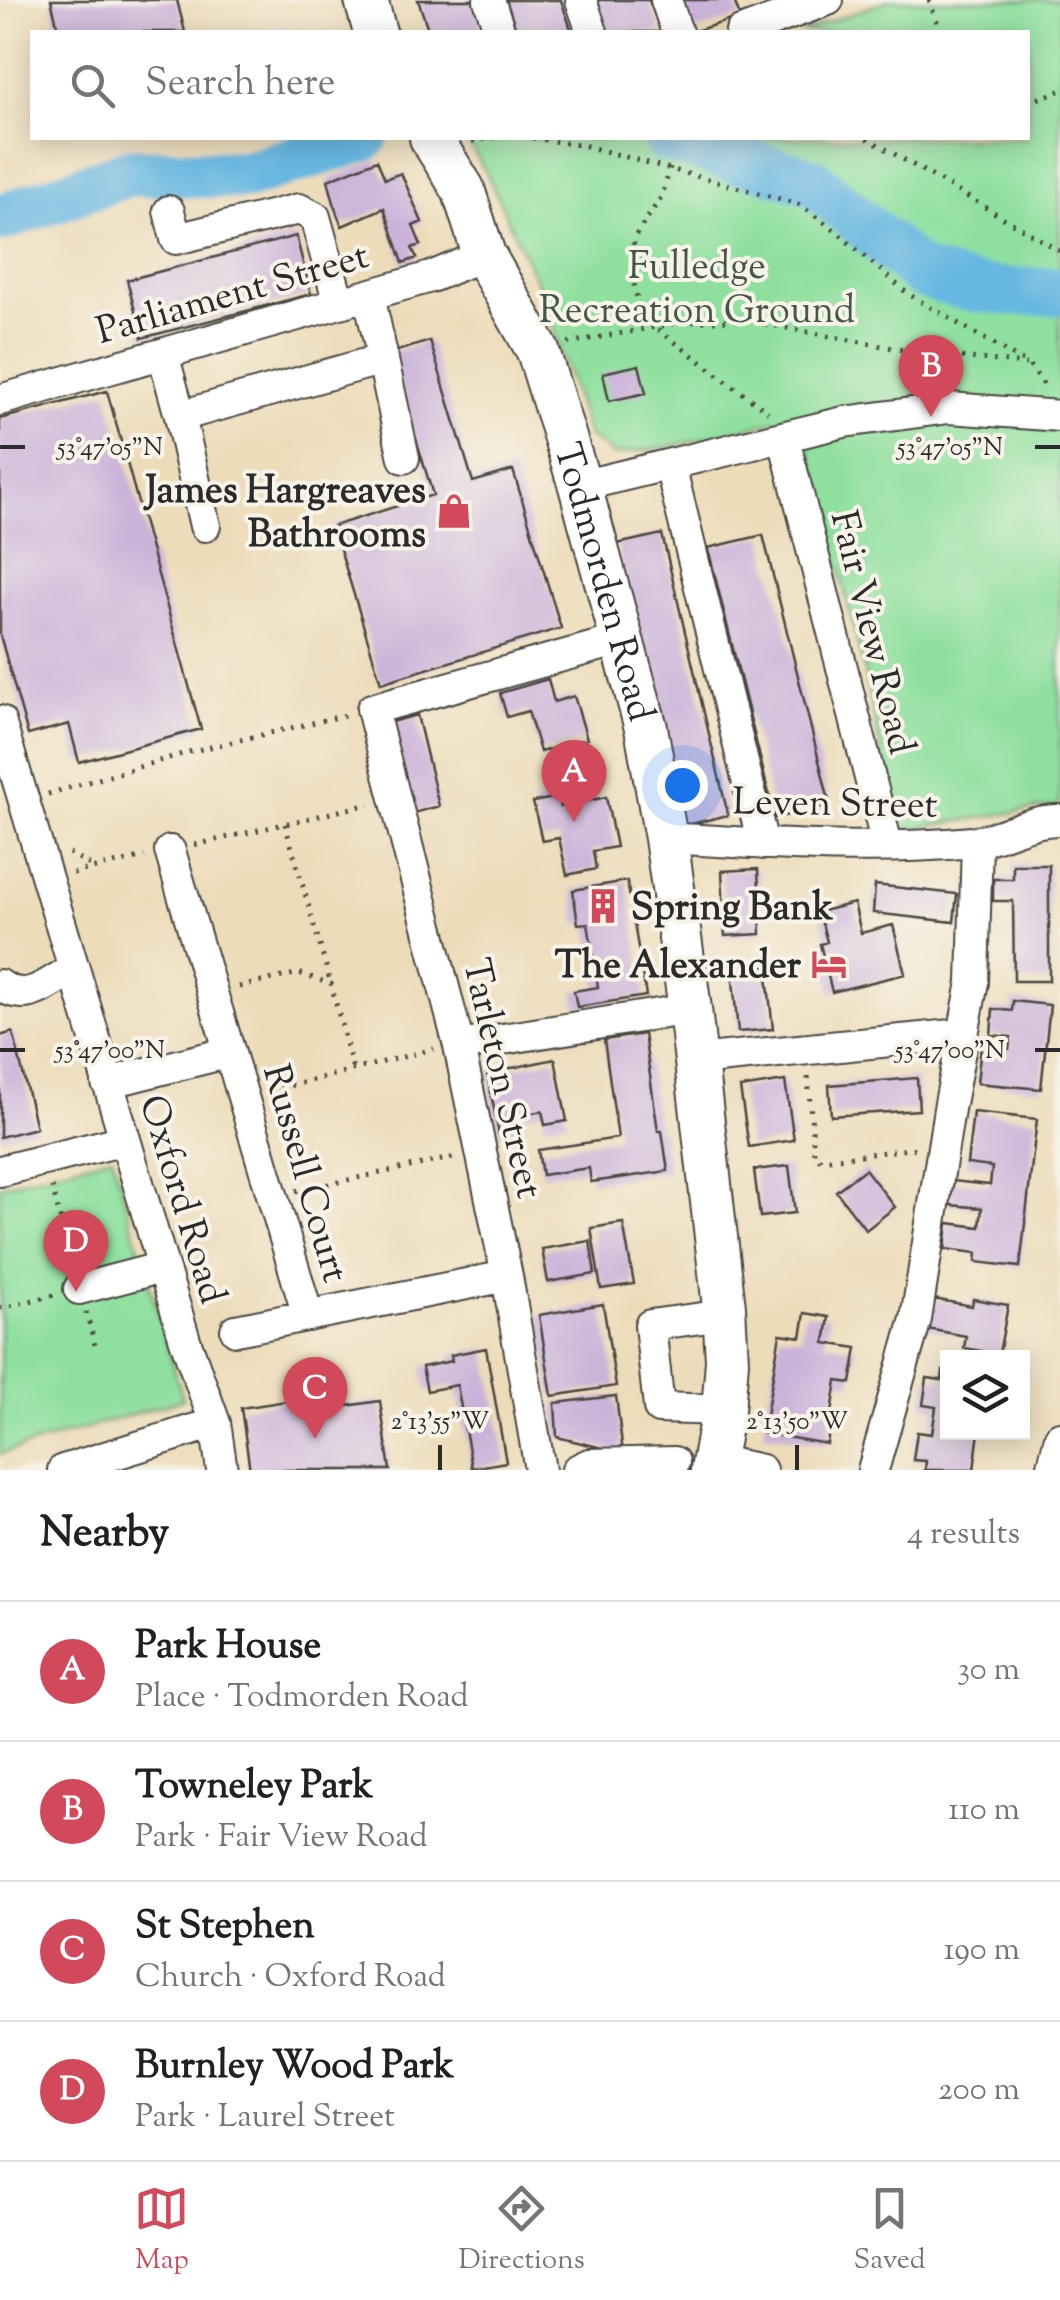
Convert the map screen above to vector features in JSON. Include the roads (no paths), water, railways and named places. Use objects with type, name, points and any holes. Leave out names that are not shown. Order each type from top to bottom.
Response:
[{"type":"highway","points":[[366,0],[374,30]]},
{"type":"highway","name":"Todmorden Road","points":[[432,140],[463,189],[484,255],[538,351],[580,486],[646,728],[690,1009],[724,1315],[723,1410],[700,1464]]},
{"type":"street","points":[[489,0],[499,30]]},
{"type":"street","points":[[581,0],[591,30]]},
{"type":"street","points":[[666,0],[676,30]]},
{"type":"street","points":[[750,20],[828,0]]},
{"type":"street","points":[[169,211],[176,239],[299,209],[315,217],[340,303]]},
{"type":"street","name":"Parliament Street","points":[[0,400],[431,277],[484,255]]},
{"type":"street","points":[[369,295],[404,458]]},
{"type":"street","points":[[163,354],[205,526]]},
{"type":"street","points":[[180,416],[383,359]]},
{"type":"street","points":[[580,486],[844,422],[949,408],[1060,416]]},
{"type":"street","name":"Fair View Road","points":[[784,438],[887,845]]},
{"type":"street","points":[[670,465],[763,844]]},
{"type":"street","name":"Tarleton Street","points":[[540,1470],[507,1276],[459,1045],[372,708],[620,640]]},
{"type":"street","name":"Oxford Road","points":[[0,720],[163,1267],[215,1423],[222,1470]]},
{"type":"street","name":"Leven Street","points":[[666,838],[763,844],[978,842],[1031,824],[1060,820]]},
{"type":"street","points":[[873,1470],[916,1319],[973,982],[978,842]]},
{"type":"street","name":"Russell Court","points":[[170,851],[308,1316]]},
{"type":"street","points":[[0,985],[10,992],[30,995],[72,968]]},
{"type":"street","points":[[459,1045],[690,1009]]},
{"type":"street","points":[[696,1060],[963,1034]]},
{"type":"street","name":"Russell Court","points":[[108,1083],[230,1052]]},
{"type":"street","points":[[0,1171],[125,1140]]},
{"type":"street","points":[[80,1289],[163,1267]]},
{"type":"street","points":[[236,1330],[507,1276]]},
{"type":"street","points":[[723,1410],[660,1408],[650,1324],[724,1315]]},
{"type":"street","points":[[63,1470],[215,1423]]},
{"type":"street","points":[[1052,1470],[1060,1436]]},
{"type":"street","points":[[576,1470],[589,1464],[700,1464],[761,1470]]},
{"type":"waterway","points":[[0,218],[130,172],[247,175],[358,140]]},
{"type":"waterway","points":[[673,140],[813,182],[921,274],[968,287],[1011,292],[1060,291]]},
{"type":"place","name":"Towneley Park","points":[[931,417]]},
{"type":"place","name":"James Hargreaves Bathrooms","points":[[454,511]]},
{"type":"place","name":"Park House","points":[[574,822]]},
{"type":"place","name":"Spring Bank","points":[[603,906]]},
{"type":"place","name":"The Alexander","points":[[829,964]]},
{"type":"place","name":"Burnley Wood Park","points":[[76,1292]]},
{"type":"place","name":"St Stephen","points":[[315,1439]]},
{"type":"park label","name":"Fulledge Recreation Ground","points":[[697,287]]}]
